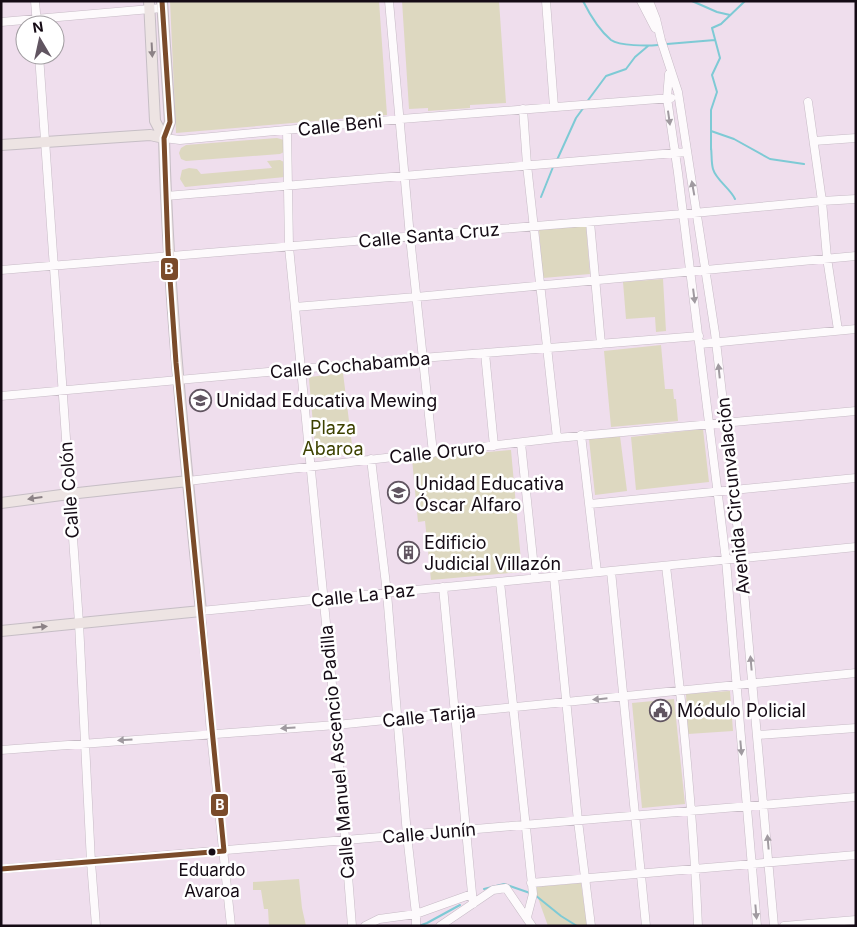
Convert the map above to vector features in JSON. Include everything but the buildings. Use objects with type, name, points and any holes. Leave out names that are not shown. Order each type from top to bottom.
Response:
[{"type":"main road","points":[[149,5],[156,120],[164,138],[168,257],[201,611]]},
{"type":"main road","points":[[162,5],[170,122],[164,138]]},
{"type":"main road","name":"Calle Beni","points":[[1,145],[150,135],[164,138]]},
{"type":"main road","name":"Calle Oruro","points":[[1,503],[188,481]]},
{"type":"main road","name":"Calle La Paz","points":[[1,631],[201,611]]},
{"type":"street","points":[[35,1],[36,15]]},
{"type":"street","points":[[389,1],[410,237],[433,453]]},
{"type":"street","points":[[546,1],[554,107]]},
{"type":"street","name":"Avenida Circunvalación","points":[[641,1],[661,40]]},
{"type":"street","name":"Avenida Circunvalación","points":[[648,1],[656,19],[678,98],[716,342],[741,558],[770,863],[774,926]]},
{"type":"street","points":[[65,18],[149,5],[162,5]]},
{"type":"street","points":[[1,22],[15,22]]},
{"type":"street","name":"Calle Colón","points":[[40,65],[61,392],[79,623],[96,926]]},
{"type":"street","name":"Avenida Circunvalación","points":[[670,69],[667,98],[726,560],[757,926]]},
{"type":"street","name":"Calle Beni","points":[[164,138],[180,140],[401,119],[678,98]]},
{"type":"street","points":[[808,102],[822,201],[827,258],[838,330]]},
{"type":"street","points":[[523,109],[527,165],[557,438]]},
{"type":"street","name":"Calle Manuel Ascencio Padilla","points":[[287,130],[289,247],[336,725],[352,926]]},
{"type":"street","points":[[814,141],[856,138]]},
{"type":"street","points":[[166,196],[687,152]]},
{"type":"street","name":"Calle Santa Cruz","points":[[1,270],[856,199]]},
{"type":"street","points":[[590,222],[601,344]]},
{"type":"street","points":[[295,307],[856,256]]},
{"type":"street","name":"Calle Cochabamba","points":[[1,396],[547,348],[699,340],[716,342],[856,329]]},
{"type":"street","points":[[485,353],[494,446]]},
{"type":"street","name":"Calle Oruro","points":[[188,481],[581,435],[856,411]]},
{"type":"street","points":[[581,435],[597,572]]},
{"type":"street","points":[[521,443],[535,578]]},
{"type":"street","points":[[371,459],[387,593],[416,926]]},
{"type":"street","points":[[590,504],[856,478]]},
{"type":"street","points":[[741,558],[856,547]]},
{"type":"street","name":"Calle La Paz","points":[[201,611],[741,558]]},
{"type":"street","points":[[666,566],[681,691],[696,869],[698,926]]},
{"type":"street","points":[[611,571],[646,926]]},
{"type":"street","points":[[554,576],[578,821],[592,926]]},
{"type":"street","points":[[500,582],[532,894],[527,917]]},
{"type":"street","points":[[443,587],[473,904]]},
{"type":"street","points":[[201,611],[231,926]]},
{"type":"street","name":"Calle Tarija","points":[[1,750],[336,725],[856,673]]},
{"type":"street","points":[[758,735],[856,728]]},
{"type":"street","name":"Calle Junín","points":[[1,869],[856,797]]},
{"type":"street","points":[[531,883],[856,855]]},
{"type":"street","points":[[445,924],[493,890],[506,888],[532,926]]},
{"type":"street","points":[[366,926],[379,919],[416,914],[472,894]]},
{"type":"street","points":[[784,926],[856,920]]},
{"type":"green space","points":[[170,1],[379,1],[387,115],[176,133]]},
{"type":"green space","points":[[402,1],[499,1],[506,103],[470,105],[470,108],[428,111],[428,108],[409,109]]},
{"type":"green space","points":[[277,138],[284,140],[284,152],[280,154],[186,161],[181,159],[179,153],[181,148],[186,145]]},
{"type":"green space","points":[[280,160],[286,163],[285,177],[185,187],[180,179],[182,170],[189,168],[197,169],[201,174],[272,168],[267,161]]},
{"type":"green space","points":[[586,226],[590,274],[543,278],[539,230]]},
{"type":"green space","points":[[663,279],[666,331],[656,332],[655,317],[626,319],[623,282]]},
{"type":"green space","points":[[661,345],[665,389],[673,389],[678,421],[611,427],[604,351]]},
{"type":"green space","name":"Plaza Abaroa","points":[[343,373],[353,453],[316,458],[309,379],[310,377]]},
{"type":"green space","points":[[703,429],[709,482],[636,490],[631,437]]},
{"type":"green space","points":[[620,436],[627,491],[595,495],[589,439]]},
{"type":"green space","points":[[511,450],[522,572],[431,580],[425,521],[418,522],[412,459]]},
{"type":"green space","points":[[730,691],[733,731],[688,734],[686,694]]},
{"type":"green space","points":[[674,699],[685,804],[642,808],[632,703]]},
{"type":"green space","points":[[299,879],[306,926],[269,926],[268,909],[264,909],[261,890],[253,890],[253,882]]},
{"type":"green space","points":[[581,883],[587,926],[548,926],[534,887]]},
{"type":"waterway","points":[[583,1],[595,22],[611,40],[627,44],[658,45]]},
{"type":"waterway","points":[[692,1],[717,12],[730,15]]},
{"type":"waterway","points":[[735,199],[717,177],[712,164],[711,110],[717,92],[712,75],[720,58],[712,28],[721,24],[745,1]]},
{"type":"waterway","points":[[667,44],[715,40]]},
{"type":"waterway","points":[[586,103],[606,76],[626,69],[635,57],[648,46]]},
{"type":"waterway","points":[[557,160],[576,118],[584,107]]},
{"type":"waterway","points":[[711,131],[734,139],[770,159],[804,164]]},
{"type":"waterway","points":[[541,197],[553,167]]},
{"type":"waterway","points":[[484,889],[504,884],[530,893]]},
{"type":"waterway","points":[[535,895],[577,926]]},
{"type":"waterway","points":[[419,926],[460,905]]},
{"type":"transit line","name":"B","points":[[1,869],[224,851],[176,363],[168,250],[164,138],[170,122],[162,1]]},
{"type":"place","name":"Unidad Educativa Mewing","points":[[200,400]]},
{"type":"place","name":"Unidad Educativa Óscar Alfaro","points":[[399,493]]},
{"type":"place","name":"Edificio Judicial Villazón","points":[[408,552]]},
{"type":"place","name":"Módulo Policial","points":[[661,710]]},
{"type":"place","name":"Eduardo Avaroa","points":[[212,852]]}]
